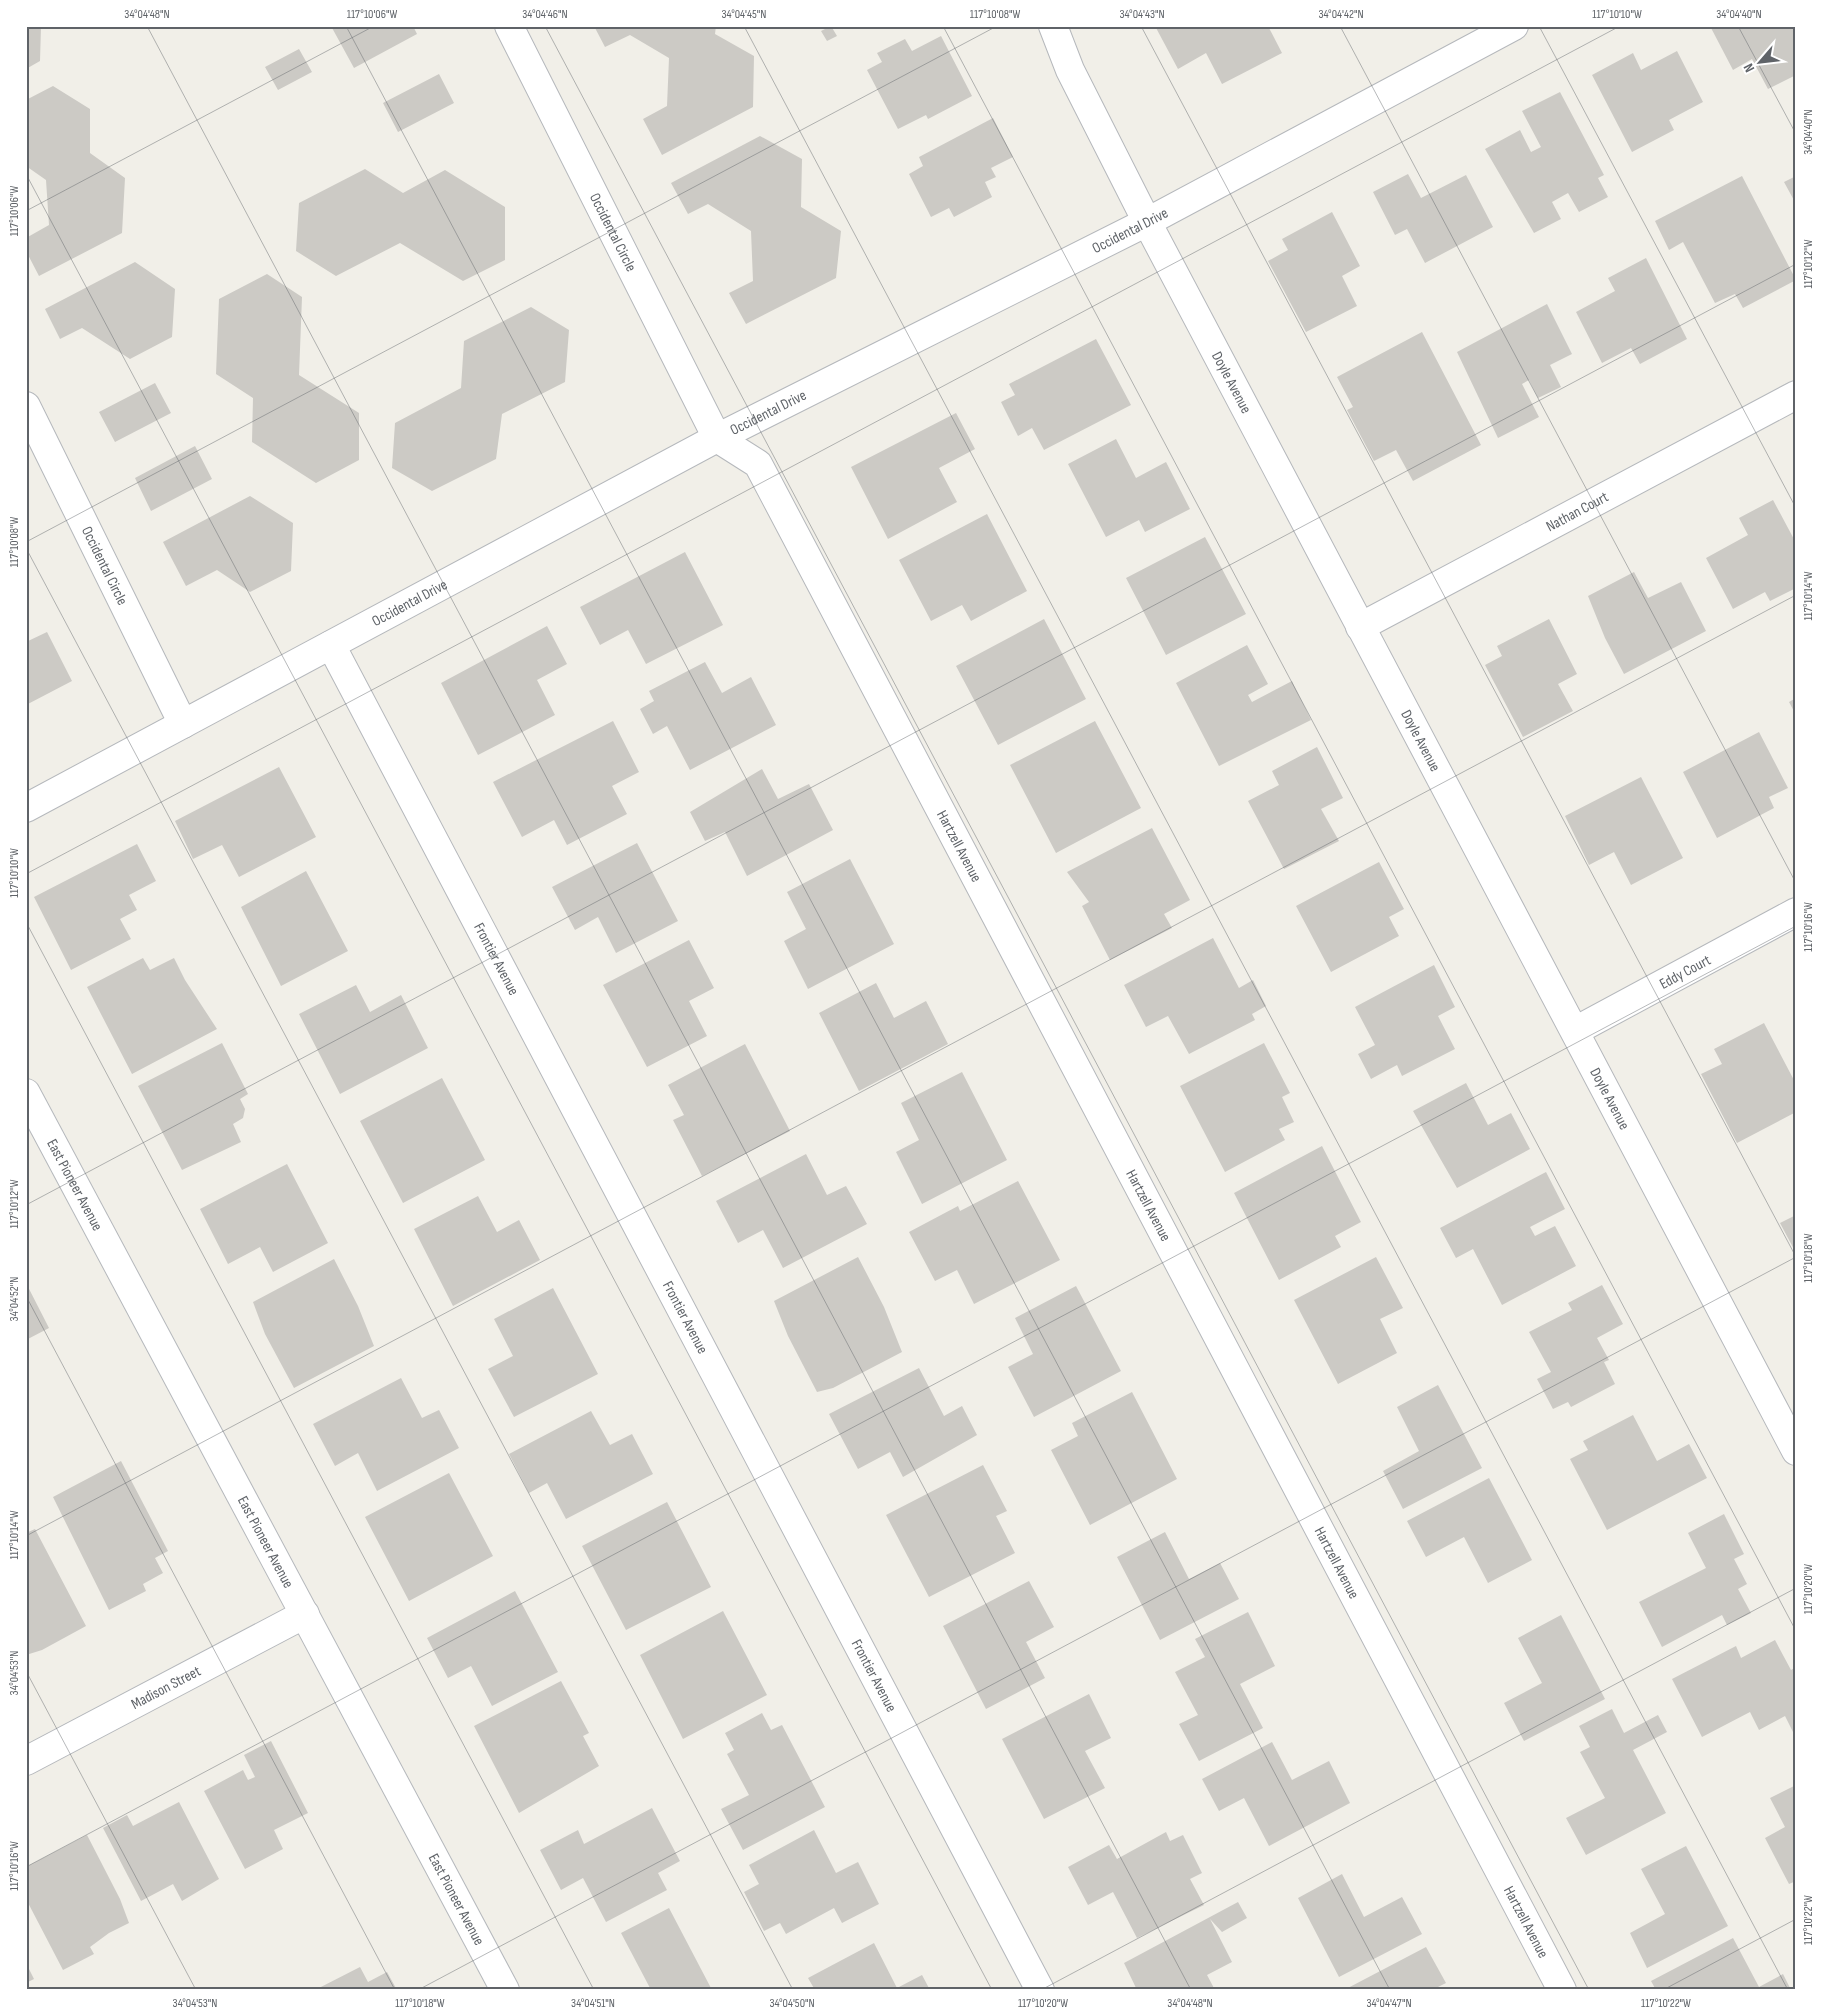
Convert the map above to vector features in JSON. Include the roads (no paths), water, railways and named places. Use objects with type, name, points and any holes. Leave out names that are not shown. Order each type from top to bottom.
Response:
[{"type":"street","name":"Occidental Circle","points":[[509,26],[717,438]]},
{"type":"street","name":"Doyle Avenue","points":[[1052,26],[1070,70],[1147,222],[1360,628],[1793,1440]]},
{"type":"street","name":"Occidental Drive","points":[[26,808],[717,438],[1147,222],[1514,26]]},
{"type":"street","name":"Nathan Court","points":[[1360,628],[1796,395]]},
{"type":"street","name":"Occidental Circle","points":[[26,406],[183,724]]},
{"type":"street","name":"Hartzell Avenue","points":[[717,438],[758,464],[1562,1990]]},
{"type":"street","name":"Frontier Avenue","points":[[331,645],[1040,1990]]},
{"type":"street","name":"Eddy Court","points":[[1575,1031],[1796,912]]},
{"type":"street","name":"East Pioneer Avenue","points":[[29,1107],[305,1614],[505,1990]]},
{"type":"street","name":"Madison Street","points":[[26,1761],[305,1614]]}]
